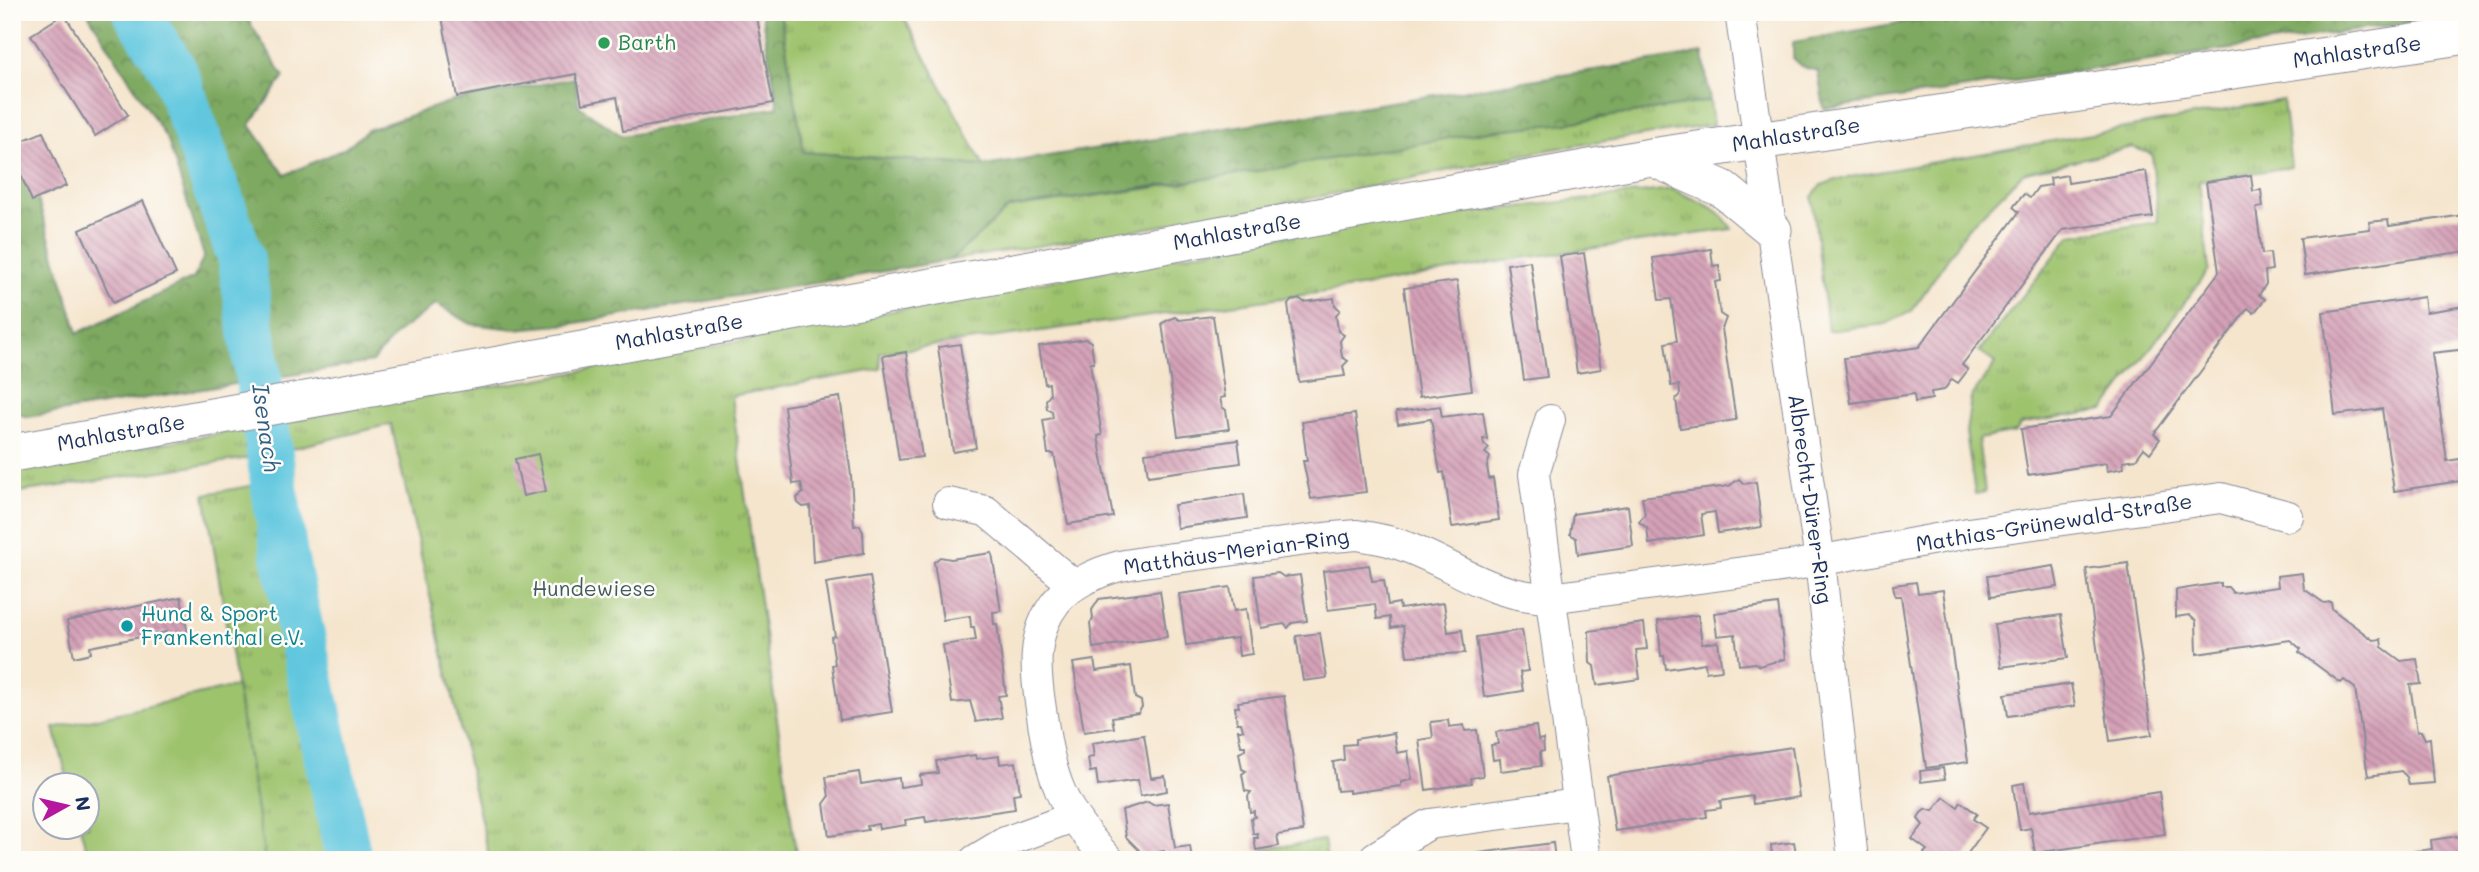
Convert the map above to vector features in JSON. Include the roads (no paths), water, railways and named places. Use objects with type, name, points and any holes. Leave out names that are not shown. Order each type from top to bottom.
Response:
[{"type":"street","name":"Albrecht-Dürer-Ring","points":[[1740,12],[1820,561],[1853,860]]},
{"type":"street","name":"Mahlastraße","points":[[12,453],[1651,157],[2467,35]]},
{"type":"street","points":[[1651,157],[1723,189],[1773,230]]},
{"type":"street","points":[[1550,421],[1534,474],[1586,860]]},
{"type":"street","name":"Mathias-Grünewald-Straße","points":[[1820,561],[1968,533],[2221,498],[2288,516]]},
{"type":"street","points":[[948,503],[986,511],[1074,585]]},
{"type":"street","name":"Matthäus-Merian-Ring","points":[[1110,860],[1073,817],[1059,793],[1049,763],[1035,673],[1037,645],[1045,619],[1074,585],[1118,567],[1357,535],[1396,543],[1500,591],[1526,597],[1550,598],[1820,561]]},
{"type":"street","points":[[1376,857],[1429,824],[1577,804]]},
{"type":"street","points":[[975,860],[1005,842],[1073,817]]},
{"type":"waterway","name":"Isenach","points":[[136,12],[174,71],[241,258],[284,553],[349,860]]},
{"type":"place","name":"Barth","points":[[604,43]]},
{"type":"place","name":"Hund & Sport Frankenthal e.V.","points":[[127,626]]},
{"type":"park label","name":"Hundewiese","points":[[594,589]]}]
